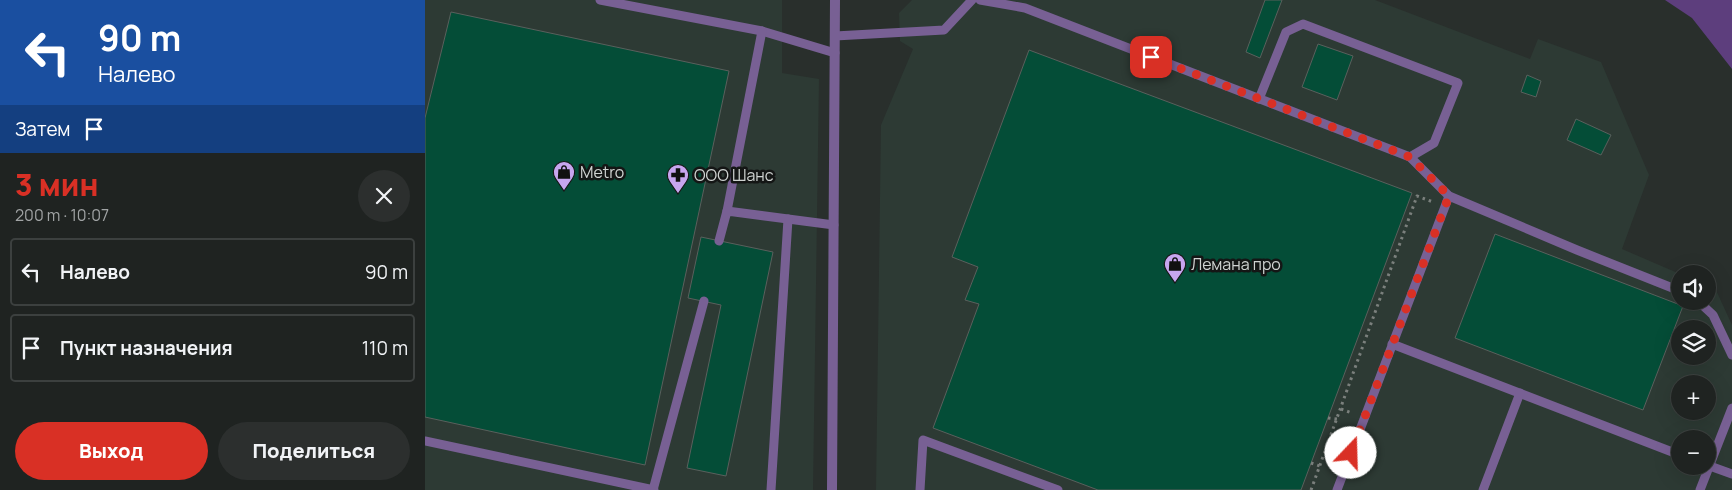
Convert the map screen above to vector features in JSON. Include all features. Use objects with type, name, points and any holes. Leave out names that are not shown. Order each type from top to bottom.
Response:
[{"type":"street","points":[[832,490],[835,0]]},
{"type":"lane","points":[[600,0],[761,31],[835,53]]},
{"type":"lane","points":[[835,36],[943,30],[972,0]]},
{"type":"lane","points":[[980,0],[1025,8],[1410,157],[1449,196],[1671,287]]},
{"type":"lane","points":[[1259,99],[1285,32],[1303,24],[1457,83],[1434,143],[1410,157]]},
{"type":"lane","points":[[719,241],[727,211],[761,31]]},
{"type":"lane","points":[[1337,490],[1449,196]]},
{"type":"lane","points":[[727,211],[834,225]]},
{"type":"lane","points":[[771,490],[789,219]]},
{"type":"lane","points":[[425,441],[653,490],[704,301]]},
{"type":"lane","points":[[1708,310],[1713,315],[1732,355]]},
{"type":"lane","points":[[1393,344],[1671,451]]},
{"type":"lane","points":[[1483,490],[1520,393]]},
{"type":"lane","points":[[1716,446],[1732,408]]},
{"type":"lane","points":[[920,490],[923,440],[1058,490]]},
{"type":"lane","points":[[1716,468],[1732,474]]},
{"type":"lane","points":[[1700,490],[1705,475]]},
{"type":"path","points":[[1311,490],[1417,196],[1445,206]]},
{"type":"path","points":[[1328,418],[1337,419]]},
{"type":"path","points":[[1311,463],[1320,466]]},
{"type":"shaded area","points":[[425,0],[782,0],[782,73],[819,79],[813,490],[425,490]]},
{"type":"shaded area","points":[[912,0],[1375,0],[1530,59],[1538,39],[1601,62],[1649,175],[1622,249],[1671,270],[1671,310],[1716,310],[1716,290],[1732,325],[1732,490],[876,490],[881,125],[913,49],[900,41],[899,13]]},
{"type":"shaded area","points":[[1665,0],[1732,0],[1732,69],[1692,18]]},
{"type":"building","points":[[1265,0],[1282,0],[1260,58],[1246,52]]},
{"type":"building","name":"Metro","points":[[451,12],[729,71],[645,465],[425,417],[425,118]]},
{"type":"building","points":[[1318,44],[1353,56],[1337,100],[1302,87]]},
{"type":"building","name":"Лемана про","points":[[1029,50],[1412,193],[1301,490],[1098,490],[933,428],[979,304],[965,300],[978,267],[952,257]]},
{"type":"building","points":[[1527,75],[1541,81],[1536,97],[1521,92]]},
{"type":"building","points":[[1576,119],[1611,135],[1601,155],[1567,140]]},
{"type":"building","points":[[1495,234],[1671,301],[1671,310],[1681,310],[1678,320],[1671,320],[1671,337],[1643,410],[1455,338]]},
{"type":"building","points":[[701,237],[773,252],[726,476],[687,468],[721,305],[688,298]]},
{"type":"place","name":"Metro","points":[[564,191]]},
{"type":"place","name":"ООО Шанс","points":[[678,194]]},
{"type":"place","name":"Лемана про","points":[[1175,283]]},
{"type":"route","points":[[1151,57],[1410,157],[1449,196],[1351,453]]}]
